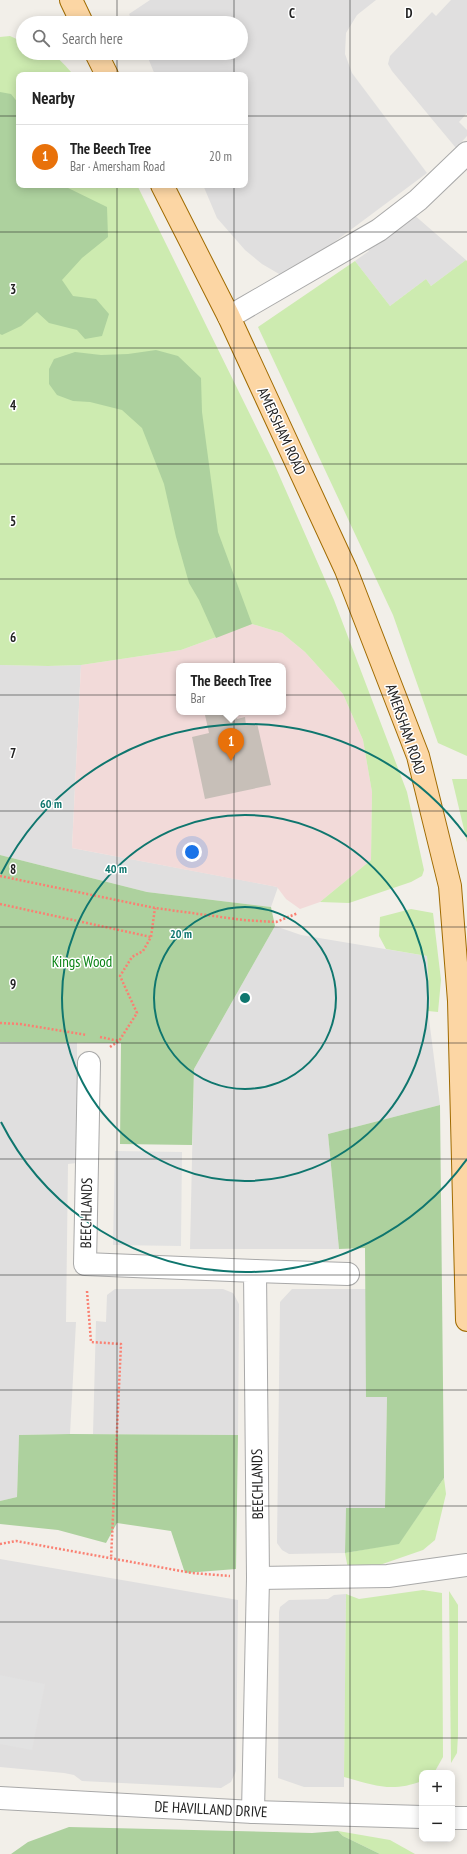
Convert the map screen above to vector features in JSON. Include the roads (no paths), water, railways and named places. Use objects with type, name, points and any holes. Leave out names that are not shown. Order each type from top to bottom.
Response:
[{"type":"main road","points":[[71,0],[79,16]]},
{"type":"main road","points":[[100,60],[106,72]]},
{"type":"main road","name":"AMERSHAM ROAD","points":[[164,188],[229,317],[346,570],[418,756],[450,886],[459,1001],[467,1320]]},
{"type":"street","points":[[229,317],[379,230],[418,200],[467,153]]},
{"type":"street","name":"BEECHLANDS","points":[[89,1064],[85,1264],[348,1274]]},
{"type":"street","name":"BEECHLANDS","points":[[253,1812],[258,1578],[255,1271]]},
{"type":"street","points":[[258,1578],[388,1576],[467,1565]]},
{"type":"street","name":"DE HAVILLAND DRIVE","points":[[0,1798],[253,1812],[419,1817]]},
{"type":"street","points":[[455,1818],[467,1818]]},
{"type":"place","name":"The Beech Tree","points":[[231,761]]},
{"type":"park label","name":"Kings Wood","points":[[82,961]]}]
